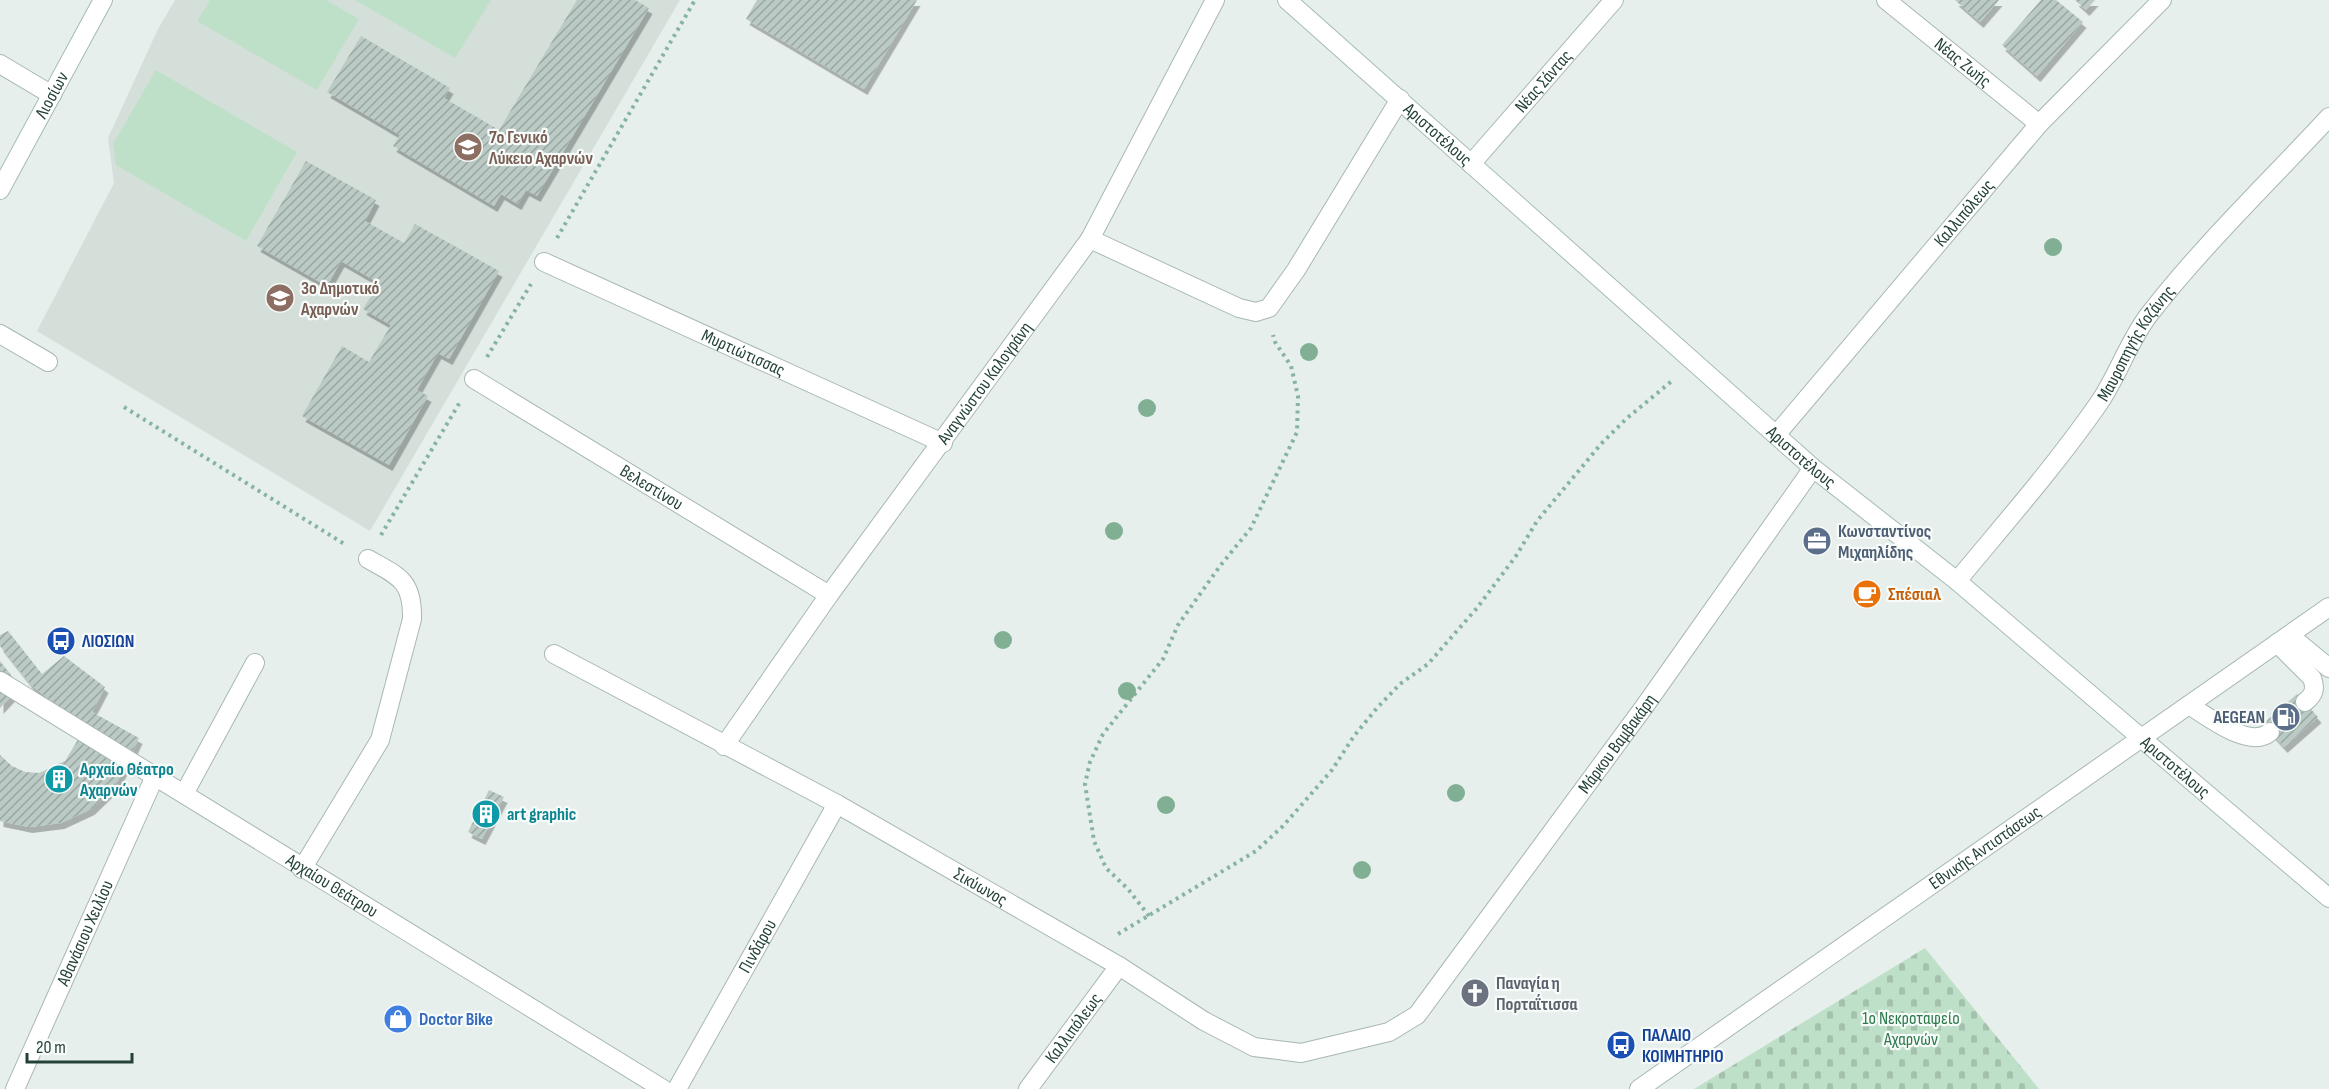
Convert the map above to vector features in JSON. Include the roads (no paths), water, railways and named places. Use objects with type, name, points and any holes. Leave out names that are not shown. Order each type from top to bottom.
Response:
[{"type":"street","name":"Λιοσίων","points":[[0,190],[103,0]]},
{"type":"street","name":"Αναγνώστου Καλογράνη","points":[[724,746],[829,595],[1090,239],[1215,0]]},
{"type":"street","name":"Αριστοτέλους","points":[[1287,0],[1813,468],[1957,581],[2329,898]]},
{"type":"street","name":"Νέας Σάντας","points":[[1471,164],[1614,0]]},
{"type":"street","name":"Νέας Ζωής","points":[[1886,0],[2039,124]]},
{"type":"street","name":"Καλλιπόλεως","points":[[1776,435],[2039,124],[2162,0]]},
{"type":"street","points":[[0,64],[52,94]]},
{"type":"street","points":[[1090,239],[1239,308],[1256,312],[1269,308],[1296,270],[1400,99]]},
{"type":"street","name":"Μαυροπηγής Κοζάνης","points":[[1957,581],[2073,440],[2108,389],[2128,346],[2148,316],[2329,117]]},
{"type":"street","name":"Μυρτιώτισσας","points":[[543,262],[943,442]]},
{"type":"street","points":[[0,334],[48,363]]},
{"type":"street","name":"Βελεστίνου","points":[[474,379],[829,595]]},
{"type":"street","name":"Μάρκου Βαμβακάρη","points":[[1417,1015],[1637,716],[1813,468]]},
{"type":"street","points":[[302,868],[380,740],[412,619],[413,601],[404,579],[368,559]]},
{"type":"street","name":"Εθνικής Αντιστάσεως","points":[[1639,1089],[2329,607]]},
{"type":"street","points":[[2283,639],[2329,668]]},
{"type":"street","points":[[2283,639],[2315,685],[2313,696],[2305,702]]},
{"type":"street","name":"Σικύωνος","points":[[554,654],[837,804],[1119,966],[1204,1021],[1254,1047],[1301,1053],[1389,1032],[1417,1015]]},
{"type":"street","points":[[184,794],[255,663]]},
{"type":"street","name":"Αρχαίου Θεάτρου","points":[[0,681],[663,1089]]},
{"type":"street","points":[[2189,705],[2245,737],[2266,735],[2270,732]]},
{"type":"street","name":"Αθανάσιου Χειλίου","points":[[15,1089],[155,776]]},
{"type":"street","name":"Πινδάρου","points":[[677,1089],[837,804]]},
{"type":"street","name":"Καλλιπόλεως","points":[[1028,1089],[1119,966]]},
{"type":"place","name":"7ο Γενικό Λύκειο Αχαρνών","points":[[468,147]]},
{"type":"place","name":"3ο Δημοτικό Αχαρνών","points":[[280,298]]},
{"type":"place","name":"Κωνσταντίνος Μιχαηλίδης","points":[[1817,541]]},
{"type":"place","name":"Σπέσιαλ","points":[[1867,594]]},
{"type":"place","name":"ΛΙΟΣΙΩΝ","points":[[61,641]]},
{"type":"place","name":"AEGEAN","points":[[2286,717]]},
{"type":"place","name":"Αρχαίο Θέατρο Αχαρνών","points":[[59,779]]},
{"type":"place","name":"art graphic","points":[[486,814]]},
{"type":"place","name":"Παναγία η Πορταΐτισσα","points":[[1475,993]]},
{"type":"place","name":"Doctor Bike","points":[[398,1019]]},
{"type":"place","name":"ΠΑΛΑΙΟ ΚΟΙΜΗΤΗΡΙΟ","points":[[1621,1045]]},
{"type":"park label","name":"1ο Νεκροταφείο Αχαρνών","points":[[1911,1028]]}]
